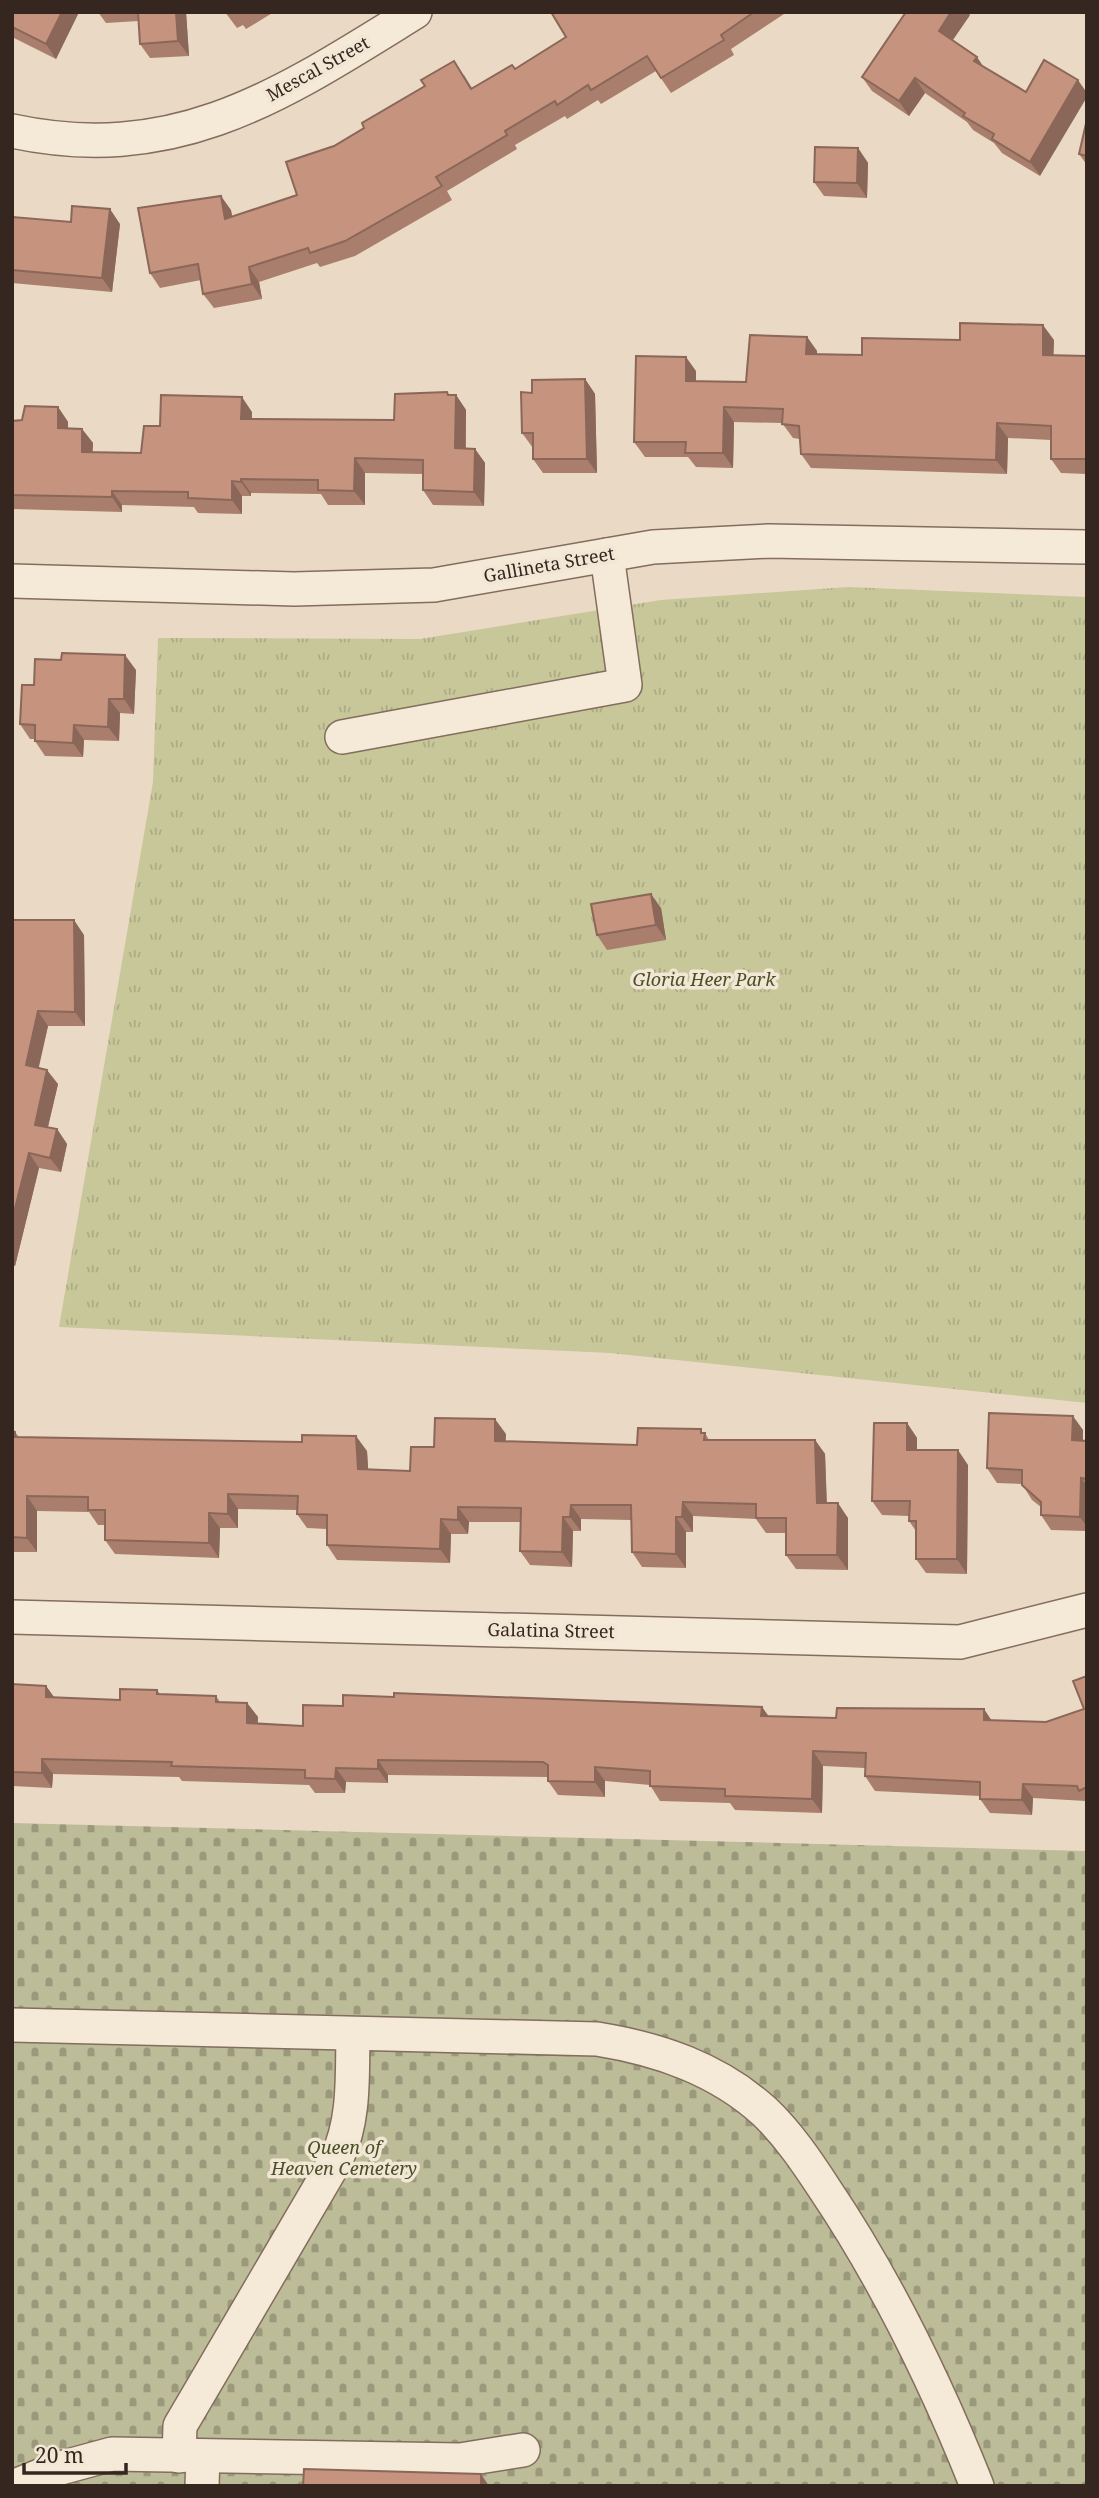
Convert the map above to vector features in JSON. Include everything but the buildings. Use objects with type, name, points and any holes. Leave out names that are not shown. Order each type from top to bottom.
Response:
[{"type":"street","name":"Mescal Street","points":[[12,131],[81,142],[118,141],[153,136],[224,117],[292,88],[415,12]]},
{"type":"street","name":"Gallineta Street","points":[[12,581],[294,589],[434,585],[653,547],[769,541],[1087,547]]},
{"type":"street","points":[[342,737],[625,685],[607,555]]},
{"type":"street","name":"Galatina Street","points":[[12,1617],[960,1642],[1087,1610]]},
{"type":"street","points":[[12,2025],[597,2039],[639,2046],[683,2060],[729,2084],[766,2113],[804,2158],[858,2238],[920,2358],[977,2486]]},
{"type":"street","points":[[195,2466],[180,2426],[337,2158],[347,2135],[351,2110],[353,2034]]},
{"type":"street","points":[[15,2486],[57,2469],[112,2454],[195,2466],[460,2460],[523,2450]]},
{"type":"green space","name":"Gloria Heer Park","points":[[848,587],[1087,597],[1087,1403],[610,1353],[59,1327],[153,782],[158,638],[420,639],[661,600]]},
{"type":"green space","name":"Queen of Heaven Cemetery","points":[[12,1823],[1087,1851],[1087,2486],[12,2486]]}]
